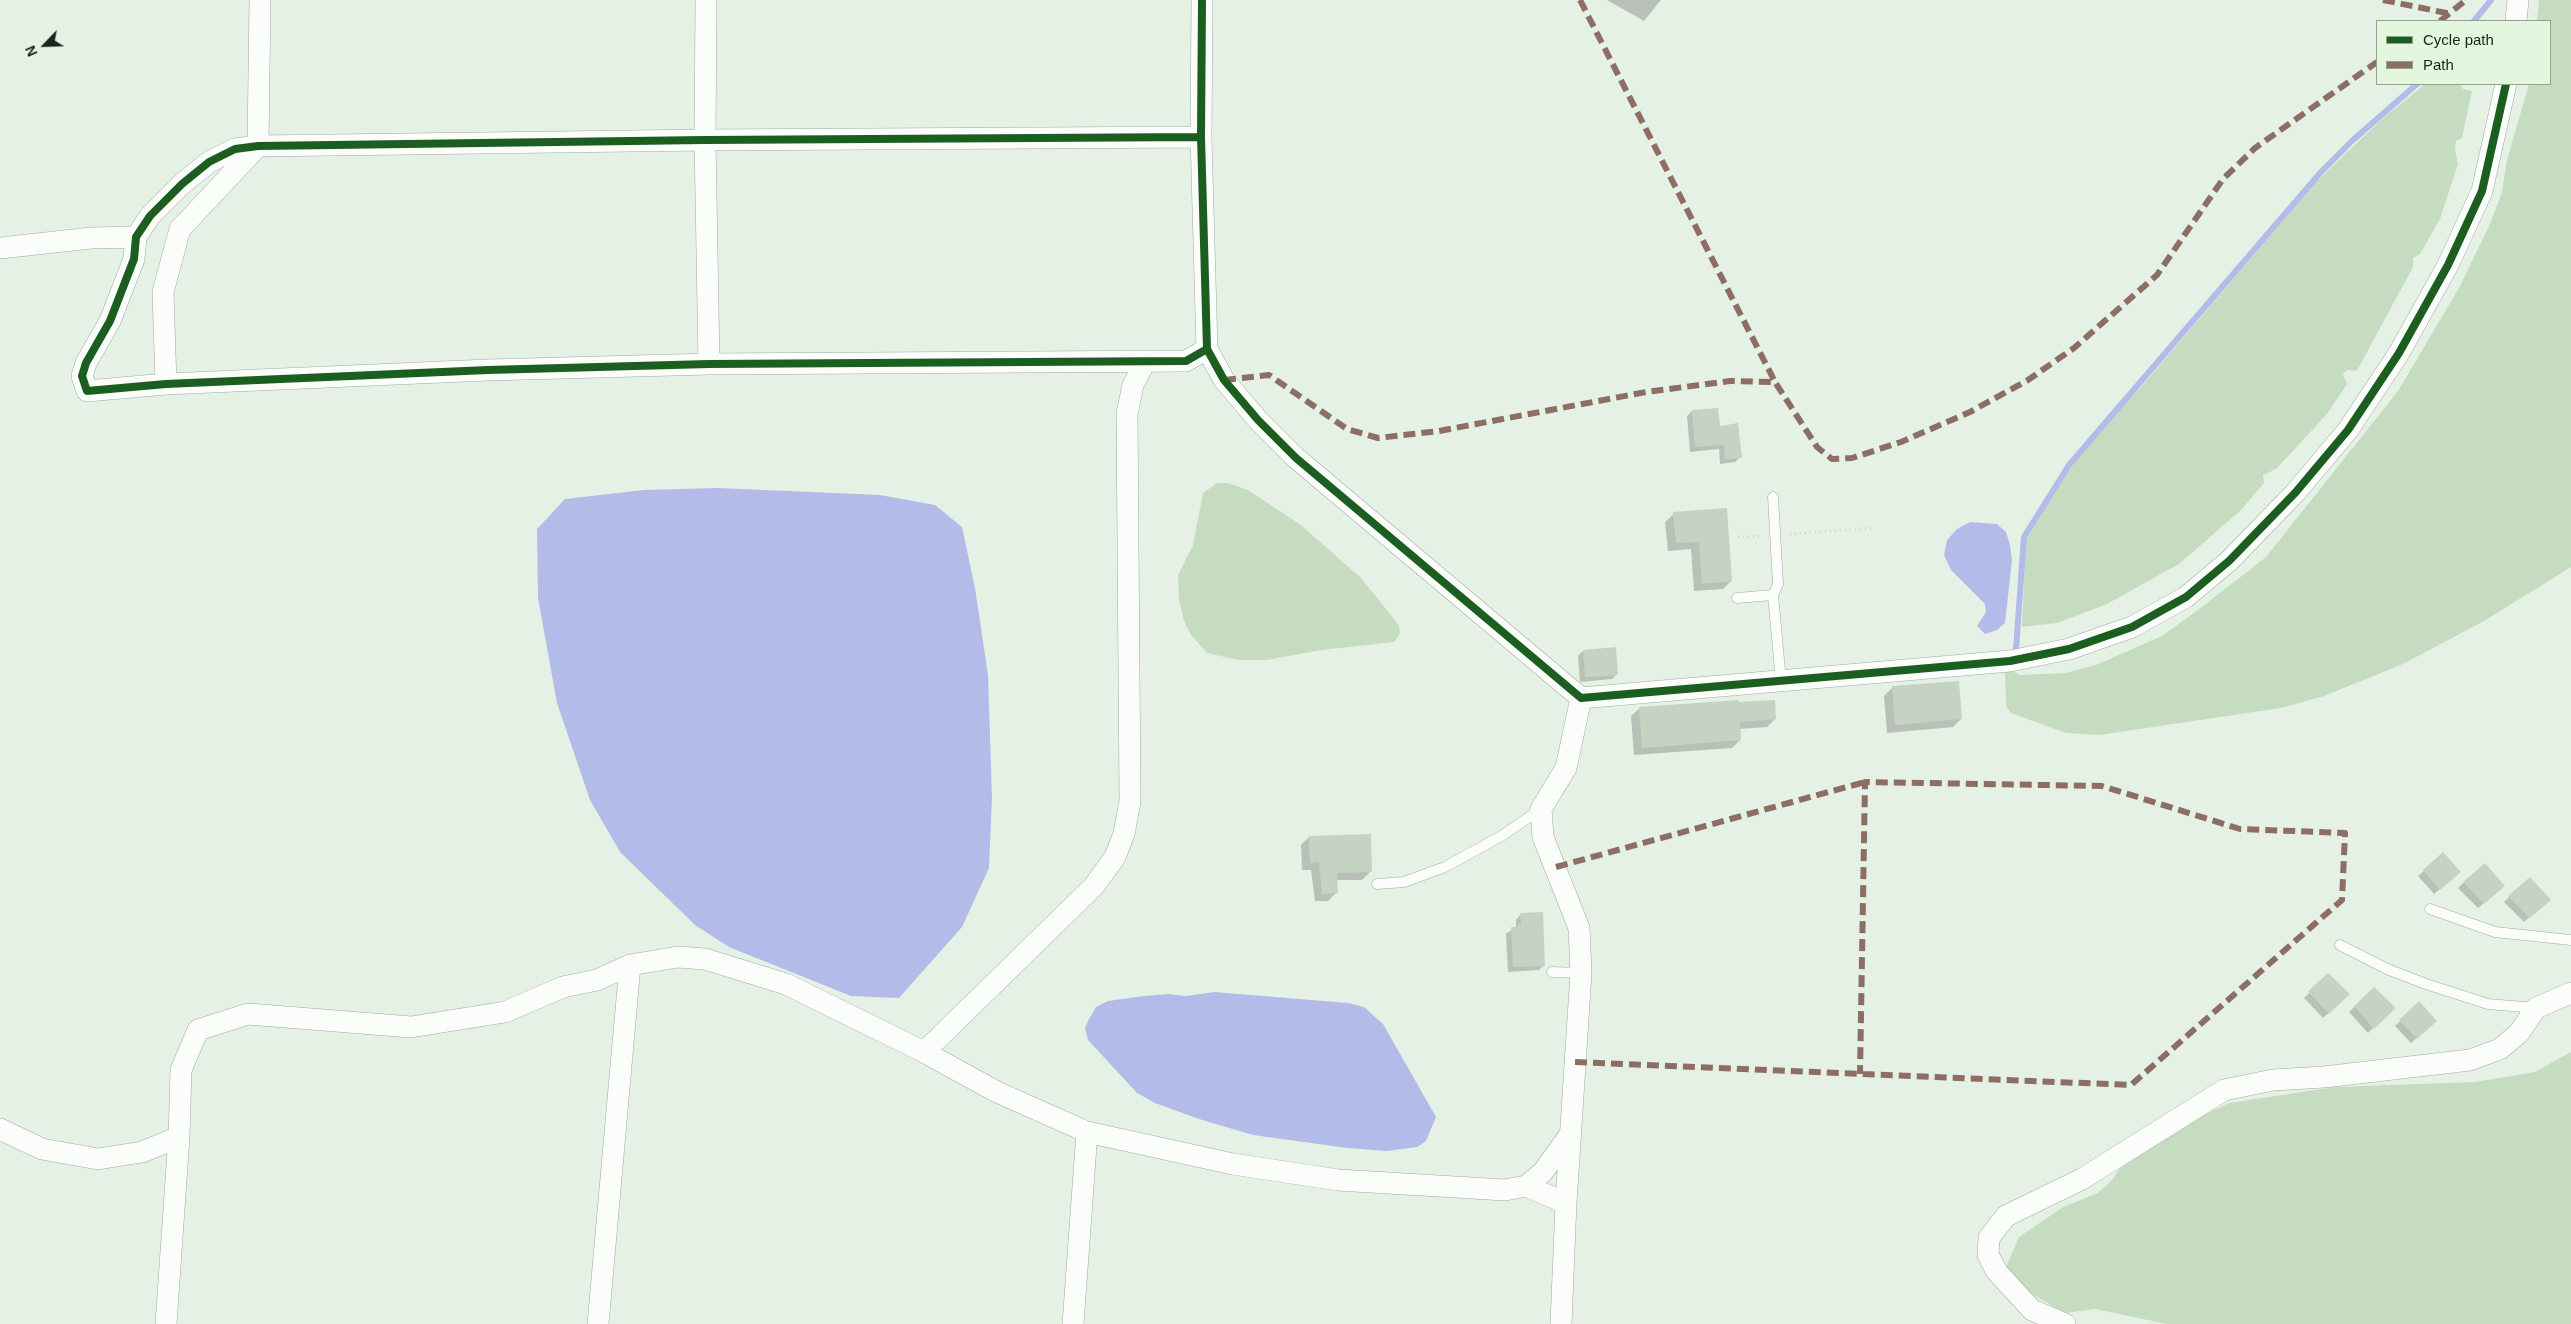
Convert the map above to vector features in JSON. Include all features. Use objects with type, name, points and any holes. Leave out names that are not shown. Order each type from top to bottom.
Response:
[{"type":"street","points":[[166,384],[163,292],[180,229],[258,146],[260,0]]},
{"type":"street","points":[[706,0],[705,140],[709,364]]},
{"type":"street","points":[[1202,0],[1201,138],[1207,349],[1224,380],[1258,420],[1296,458],[1581,698],[2010,661],[2069,649],[2132,627],[2186,597],[2229,561],[2296,494],[2348,430],[2398,353],[2448,265],[2482,191],[2506,85]]},
{"type":"street","points":[[2516,20],[2518,0]]},
{"type":"street","points":[[1201,138],[705,140],[258,146],[236,149],[209,162],[182,184],[157,210],[136,237],[134,259],[110,321],[86,363],[82,376],[87,391],[166,384],[488,370],[709,364],[1145,362],[1186,360],[1207,349]]},
{"type":"street","points":[[0,248],[91,238],[136,237]]},
{"type":"street","points":[[924,1052],[1094,886],[1115,857],[1124,834],[1130,801],[1127,414],[1133,384],[1145,362]]},
{"type":"street","points":[[1561,1324],[1580,973],[1579,928],[1543,837],[1541,809],[1566,768],[1581,698]]},
{"type":"street","points":[[166,1324],[179,1137],[181,1070],[198,1030],[248,1014],[411,1027],[506,1012],[563,988],[597,980],[630,965],[678,957],[705,959],[786,984],[924,1052],[997,1092],[1087,1132],[1233,1164],[1338,1180],[1506,1190],[1526,1186],[1543,1172],[1571,1133]]},
{"type":"street","points":[[598,1324],[630,965]]},
{"type":"street","points":[[2066,1324],[2032,1310],[1997,1272],[1988,1255],[1989,1238],[2006,1216],[2082,1179],[2224,1090],[2273,1080],[2324,1077],[2470,1060],[2500,1049],[2519,1033],[2536,1008],[2571,993]]},
{"type":"street","points":[[0,1130],[42,1149],[98,1159],[142,1152],[179,1137]]},
{"type":"street","points":[[1073,1324],[1087,1132]]},
{"type":"street","points":[[1526,1186],[1566,1204]]},
{"type":"lane","points":[[1773,497],[1778,584],[1773,595],[1781,681]]},
{"type":"lane","points":[[1737,598],[1773,595]]},
{"type":"lane","points":[[1377,884],[1404,882],[1445,867],[1503,835],[1541,809]]},
{"type":"lane","points":[[2430,909],[2495,932],[2571,940]]},
{"type":"lane","points":[[2340,944],[2387,969],[2443,990],[2488,1004],[2536,1008]]},
{"type":"lane","points":[[1552,972],[1580,973]]},
{"type":"path","points":[[1784,534],[1874,528]]},
{"type":"path","points":[[1738,537],[1768,535]]},
{"type":"green space","points":[[2539,0],[2571,0],[2571,567],[2484,621],[2403,664],[2324,696],[2281,708],[2099,735],[2066,733],[2011,713],[2006,706],[2005,671],[2012,670],[2019,675],[2066,673],[2096,665],[2162,636],[2266,557],[2398,391],[2459,288],[2490,224],[2502,192],[2507,160],[2529,85],[2551,85],[2551,20],[2537,20]]},
{"type":"green space","points":[[2424,85],[2461,85],[2463,89],[2472,91],[2462,138],[2456,141],[2455,149],[2458,164],[2440,219],[2420,254],[2413,258],[2413,267],[2359,367],[2356,371],[2347,370],[2343,374],[2347,384],[2327,414],[2276,469],[2263,475],[2264,483],[2241,510],[2179,564],[2107,604],[2057,623],[2022,627],[2026,540],[2061,481],[2095,435],[2142,386],[2317,181],[2382,119]]},
{"type":"green space","points":[[1217,483],[1228,483],[1248,490],[1301,525],[1361,578],[1399,625],[1400,634],[1394,642],[1321,650],[1267,660],[1238,660],[1207,653],[1191,635],[1184,621],[1179,600],[1178,575],[1193,545],[1203,493]]},
{"type":"green space","points":[[2571,1052],[2571,1324],[2167,1324],[2095,1309],[2065,1313],[2030,1293],[2006,1267],[2019,1237],[2063,1207],[2098,1193],[2112,1180],[2124,1162],[2175,1129],[2229,1103],[2335,1087],[2475,1082],[2535,1072]]},
{"type":"water","points":[[718,488],[880,495],[935,505],[962,527],[975,588],[988,675],[992,798],[989,868],[962,927],[899,998],[851,996],[729,947],[695,925],[620,852],[590,800],[557,703],[538,598],[537,529],[565,499],[644,490]]},
{"type":"water","points":[[1970,522],[1997,524],[2006,532],[2010,545],[2012,560],[2005,623],[1997,630],[1985,634],[1977,626],[1986,612],[1985,604],[1951,570],[1944,555],[1947,540],[1957,529]]},
{"type":"water","points":[[1214,992],[1348,1003],[1364,1007],[1383,1024],[1436,1117],[1426,1141],[1417,1147],[1387,1151],[1347,1148],[1253,1135],[1199,1119],[1155,1103],[1137,1093],[1088,1040],[1085,1028],[1088,1021],[1096,1007],[1108,1001],[1144,996],[1168,994],[1186,996]]},
{"type":"building","points":[[1718,408],[1720,426],[1738,423],[1742,458],[1725,459],[1724,445],[1695,447],[1692,410]]},
{"type":"building","points":[[1727,508],[1732,581],[1702,584],[1699,542],[1676,543],[1673,512]]},
{"type":"building","points":[[1616,647],[1618,675],[1585,677],[1583,650]]},
{"type":"building","points":[[1959,681],[1962,719],[1895,725],[1892,686]]},
{"type":"building","points":[[1739,700],[1739,702],[1775,700],[1776,719],[1740,722],[1741,740],[1642,748],[1639,707]]},
{"type":"building","points":[[1371,834],[1372,872],[1337,873],[1338,893],[1322,894],[1319,862],[1310,863],[1309,836]]},
{"type":"building","points":[[2443,852],[2461,872],[2440,890],[2423,870]]},
{"type":"building","points":[[2485,863],[2505,886],[2484,904],[2463,882]]},
{"type":"building","points":[[2530,877],[2551,900],[2530,918],[2508,896]]},
{"type":"building","points":[[1543,912],[1545,966],[1513,967],[1511,927],[1518,927],[1518,924],[1521,924],[1520,913]]},
{"type":"building","points":[[2328,973],[2350,994],[2329,1014],[2308,991]]},
{"type":"building","points":[[2374,987],[2396,1008],[2374,1029],[2354,1006]]},
{"type":"building","points":[[2419,1001],[2437,1021],[2417,1039],[2399,1020]]},
{"type":"waterway","points":[[2475,20],[2491,0]]},
{"type":"waterway","points":[[2016,649],[2024,537],[2069,465],[2321,172],[2353,140],[2416,85]]},
{"type":"marked path","points":[[1580,0],[1775,382]]},
{"type":"marked path","points":[[2383,0],[2451,14]]},
{"type":"marked path","points":[[2441,20],[2466,0]]},
{"type":"marked path","points":[[1224,380],[1269,375],[1347,429],[1378,438],[1439,431],[1646,392],[1730,381],[1775,382],[1817,447],[1832,459],[1852,458],[1901,442],[1970,412],[2028,380],[2074,348],[2157,275],[2223,179],[2255,148],[2376,63]]},
{"type":"marked path","points":[[1556,867],[1865,782]]},
{"type":"marked path","points":[[1575,1062],[1860,1074],[2131,1085],[2342,900],[2345,833],[2240,829],[2102,786],[1865,782],[1860,1074]]},
{"type":"cycle path","points":[[1201,137],[705,140],[258,146],[235,149],[209,162],[182,184],[150,216],[136,237],[134,259],[110,321],[86,363],[82,376],[87,391],[166,384],[488,370],[709,364],[1186,361],[1207,349],[1201,137],[1202,0]]},
{"type":"cycle path","points":[[1207,349],[1224,380],[1258,420],[1296,458],[1581,698],[2010,661],[2069,649],[2132,627],[2186,597],[2229,561],[2295,493],[2348,430],[2399,353],[2448,265],[2482,191],[2506,85]]}]
